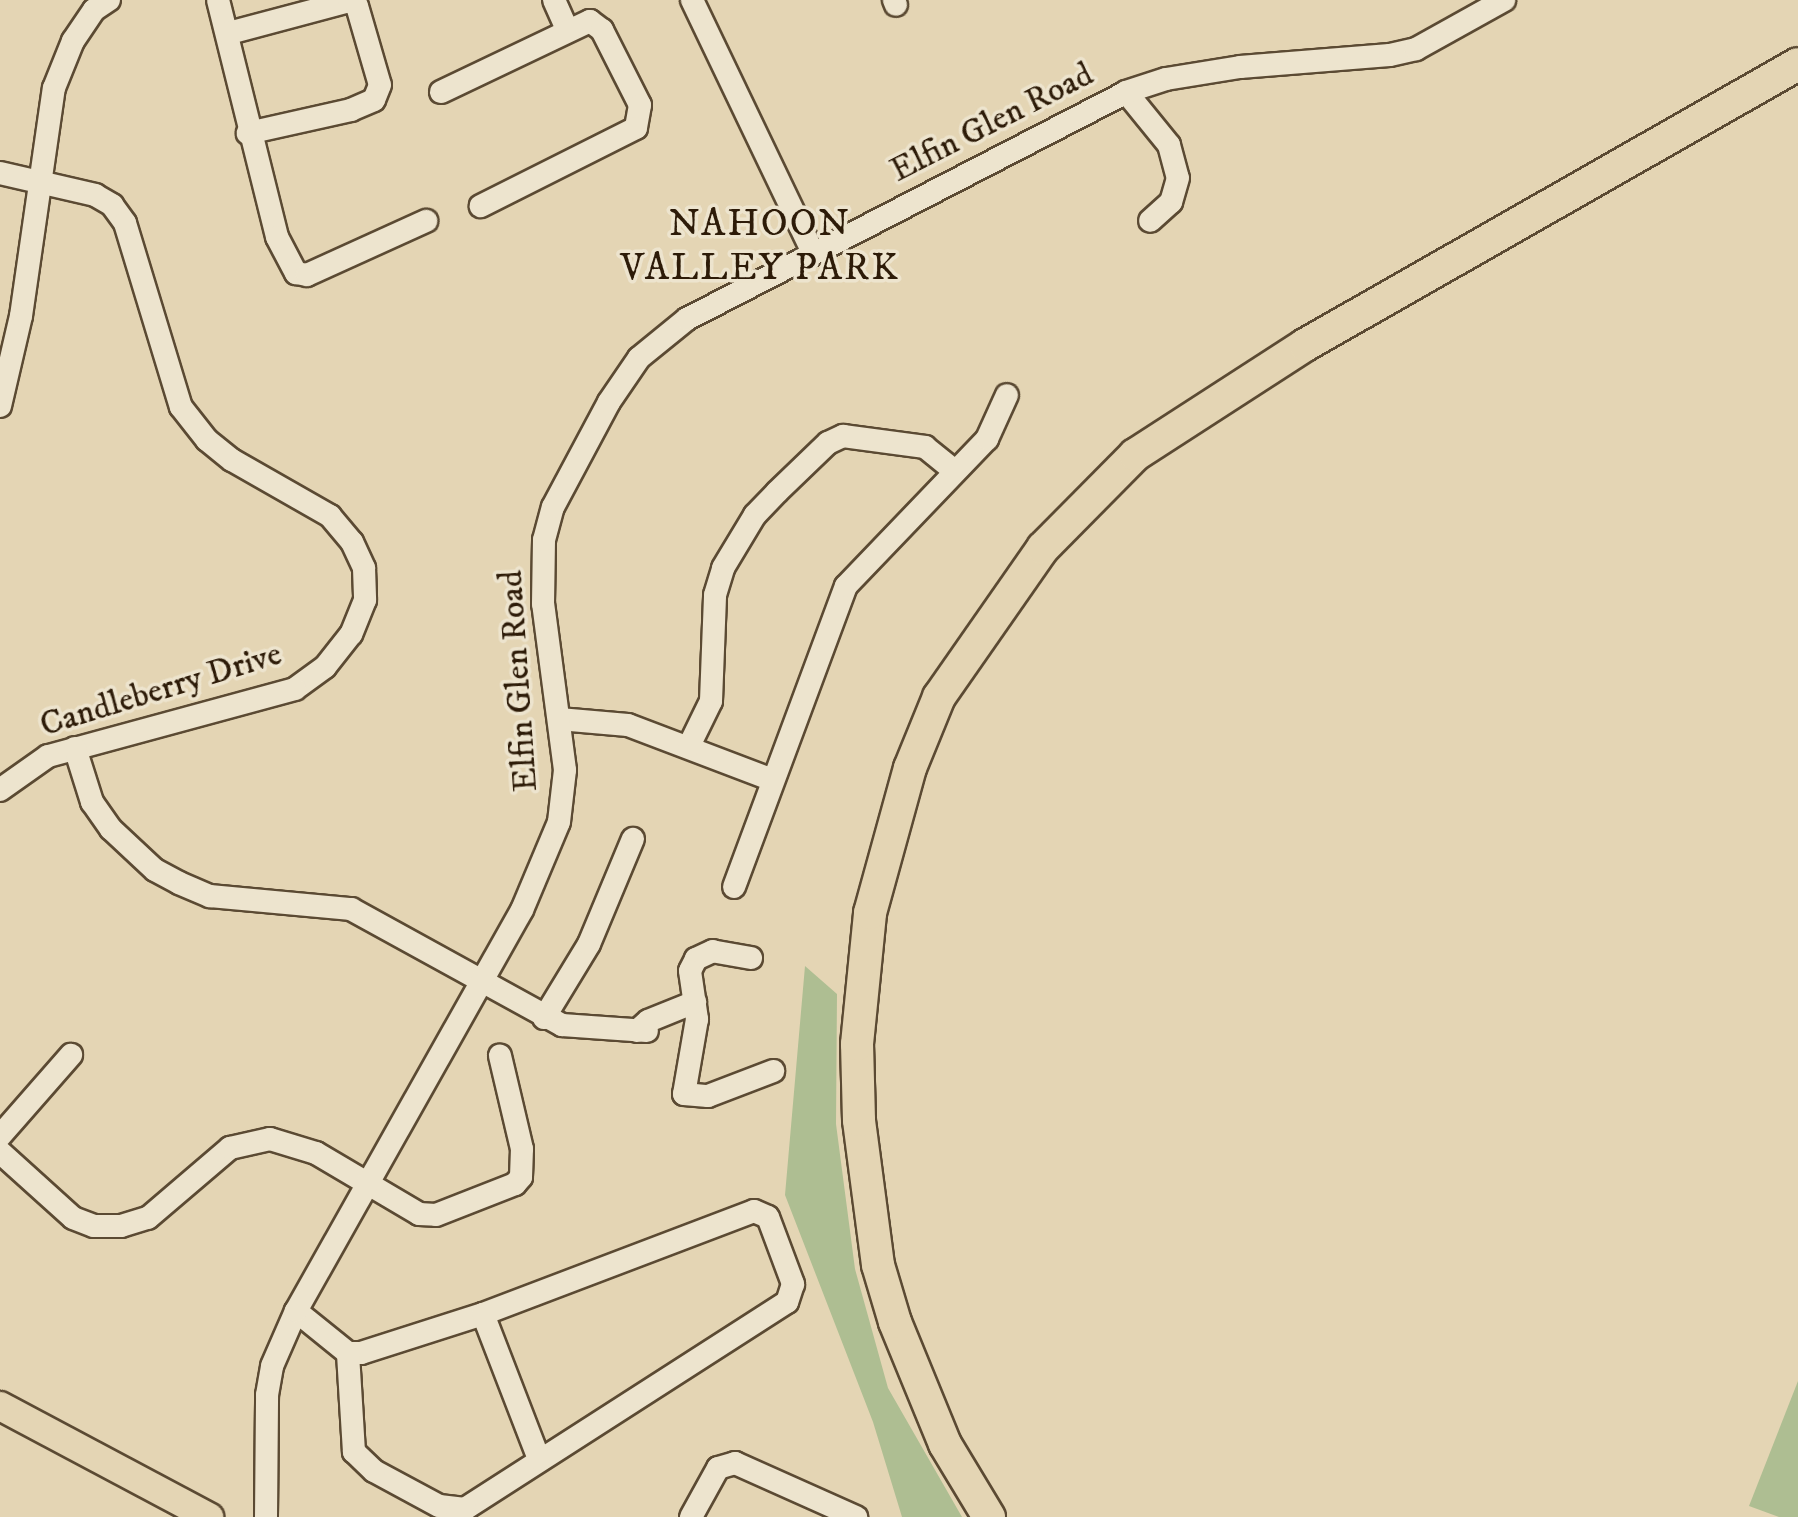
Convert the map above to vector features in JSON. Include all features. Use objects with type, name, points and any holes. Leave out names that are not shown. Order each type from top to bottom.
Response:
[{"type":"highway","points":[[989,1517],[945,1444],[895,1322],[878,1265],[859,1120],[857,1044],[870,913],[910,768],[939,697],[1043,548],[1135,455],[1305,345],[1798,64]]},
{"type":"main road","points":[[0,1406],[191,1513]]},
{"type":"street","points":[[0,406],[21,316],[54,88],[73,41],[94,10],[109,0]]},
{"type":"street","points":[[218,0],[229,33],[248,133],[277,237],[296,273],[307,275],[426,221]]},
{"type":"street","points":[[554,0],[567,29]]},
{"type":"street","points":[[692,0],[813,253]]},
{"type":"street","name":"Elfin Glen Road","points":[[266,1517],[267,1395],[272,1366],[296,1311],[522,910],[559,822],[565,770],[543,604],[544,540],[553,507],[609,402],[662,336],[813,253],[1126,92],[1166,79],[1240,67],[1403,52],[1504,0]]},
{"type":"street","points":[[229,33],[349,1],[357,6],[380,85],[374,100],[351,110],[248,133]]},
{"type":"street","points":[[441,92],[567,29],[590,21],[602,30],[640,105],[640,124],[481,206]]},
{"type":"street","points":[[1126,92],[1169,145],[1177,169],[1177,191],[1150,221]]},
{"type":"street","name":"Candleberry Drive","points":[[0,173],[95,195],[112,205],[125,223],[171,385],[194,426],[232,460],[330,516],[352,542],[364,568],[365,600],[351,634],[325,667],[295,689],[48,756],[0,790]]},
{"type":"street","points":[[734,887],[770,779],[846,586],[987,439],[1007,395]]},
{"type":"street","points":[[689,746],[711,701],[715,595],[723,568],[755,515],[777,492],[828,443],[843,436],[925,447],[955,471]]},
{"type":"street","points":[[559,719],[628,725],[770,779]]},
{"type":"street","points":[[75,748],[92,802],[111,829],[155,870],[210,896],[351,909],[482,984],[562,1025],[642,1031],[648,1021],[695,1002]]},
{"type":"street","points":[[544,1018],[589,944],[633,839]]},
{"type":"street","points":[[751,958],[713,951],[696,959],[690,971],[695,1002],[684,1094],[708,1096],[773,1071]]},
{"type":"street","points":[[0,1136],[71,1055]]},
{"type":"street","points":[[0,1152],[73,1218],[94,1226],[121,1226],[148,1218],[217,1157],[247,1141],[293,1143],[429,1216],[515,1184],[523,1168],[522,1149],[500,1056]]},
{"type":"street","points":[[296,1311],[348,1353],[379,1349],[483,1314],[745,1213],[762,1212],[776,1234],[793,1284],[787,1302],[539,1459],[476,1505],[455,1509],[374,1471],[354,1452],[350,1437],[348,1353]]},
{"type":"street","points":[[483,1314],[539,1459]]},
{"type":"street","points":[[691,1517],[718,1468],[735,1463],[856,1517]]},
{"type":"green space","points":[[805,966],[837,994],[836,1124],[855,1269],[888,1388],[962,1517],[902,1517],[873,1422],[785,1195]]},
{"type":"green space","points":[[1798,1381],[1798,1517],[1779,1517],[1749,1506]]},
{"type":"district","name":"NAHOON VALLEY PARK","points":[[760,247]]}]
